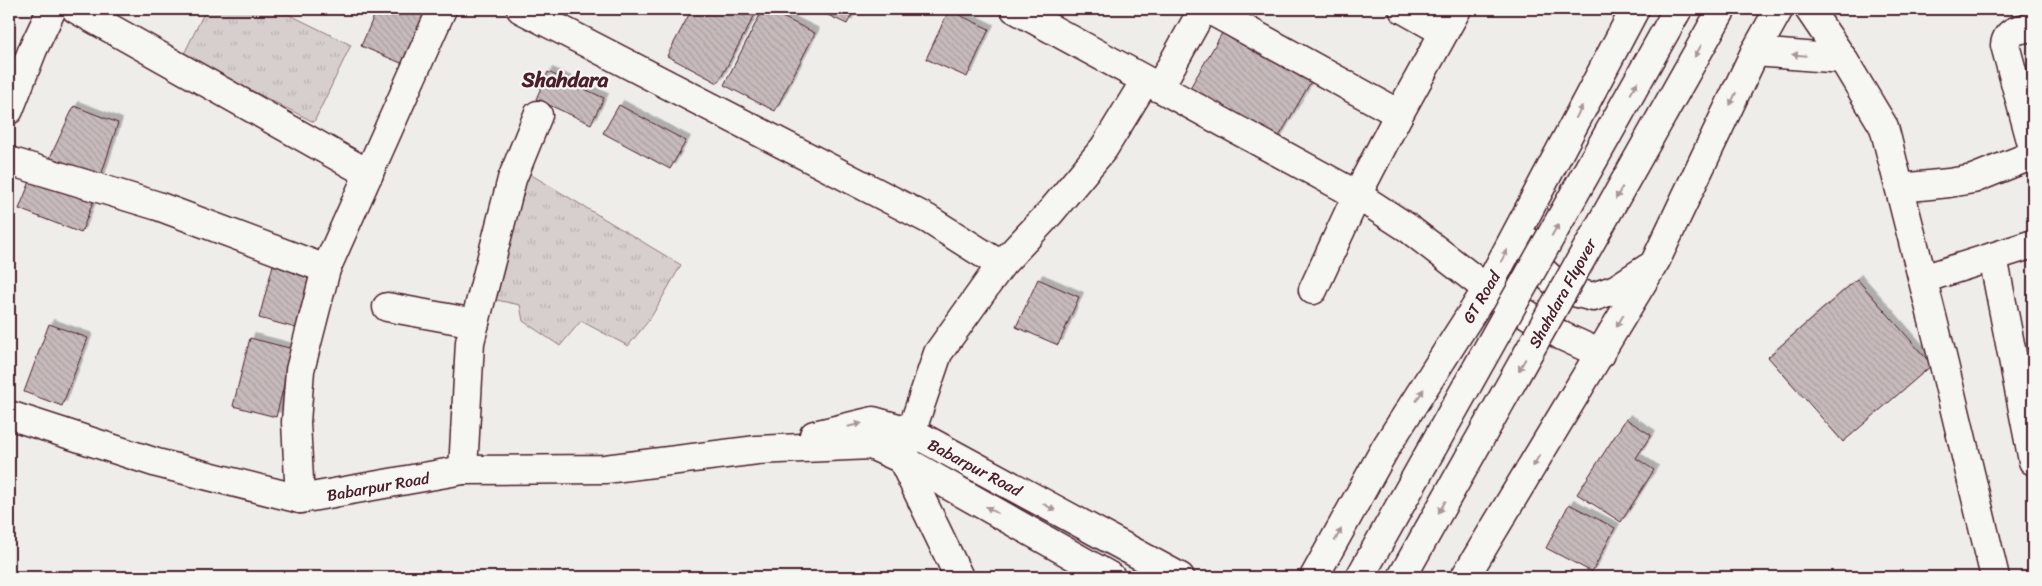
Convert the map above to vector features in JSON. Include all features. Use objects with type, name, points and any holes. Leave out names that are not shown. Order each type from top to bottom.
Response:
[{"type":"main road","points":[[9,110],[33,49],[52,9]]},
{"type":"main road","points":[[76,9],[369,174]]},
{"type":"main road","points":[[300,499],[296,422],[300,370],[326,269],[442,9]]},
{"type":"main road","points":[[521,9],[928,219],[1001,265]]},
{"type":"main road","points":[[1015,9],[1357,195],[1408,228],[1487,289],[1562,336],[1601,354]]},
{"type":"main road","points":[[959,577],[902,459],[938,353],[1001,265],[1048,214],[1104,148],[1152,84],[1203,9]]},
{"type":"main road","points":[[1208,9],[1399,114]]},
{"type":"main road","points":[[1403,9],[1444,32]]},
{"type":"main road","points":[[1313,290],[1357,195],[1457,9]]},
{"type":"main road","name":"GT Road","points":[[1314,577],[1386,447],[1487,289],[1635,9]]},
{"type":"main road","points":[[1360,577],[1678,9]]},
{"type":"main road","name":"Shahdara Flyover","points":[[1402,577],[1722,9]]},
{"type":"main road","points":[[1465,577],[1656,260],[1755,52],[1779,9]]},
{"type":"main road","points":[[1809,9],[1843,59],[1884,127],[1995,577]]},
{"type":"main road","points":[[2033,26],[2018,29],[2010,34],[2006,38],[2005,45],[2033,148]]},
{"type":"main road","points":[[1755,52],[1843,59]]},
{"type":"main road","points":[[463,470],[470,342],[512,180],[538,115]]},
{"type":"main road","points":[[1900,188],[1949,184],[1972,179],[2033,156]]},
{"type":"main road","points":[[9,161],[158,206],[326,269]]},
{"type":"main road","points":[[1522,222],[1536,265],[1562,289],[1593,297],[1616,289],[1643,273],[1656,260]]},
{"type":"main road","points":[[1923,279],[2033,244]]},
{"type":"main road","points":[[1993,257],[2033,461]]},
{"type":"main road","points":[[388,307],[475,323]]},
{"type":"main road","name":"Babarpur Road","points":[[9,415],[157,463],[300,499],[463,470],[606,469],[757,450],[871,445],[902,459],[1111,577]]},
{"type":"main road","name":"Babarpur Road","points":[[757,450],[873,421],[912,432],[1180,577]]},
{"type":"green space","points":[[206,9],[278,9],[351,45],[314,122],[183,56]]},
{"type":"green space","points":[[525,171],[681,265],[650,319],[628,346],[581,321],[560,346],[523,321],[520,305],[492,299]]},
{"type":"building","points":[[377,9],[421,9],[431,13],[408,66],[361,46]]},
{"type":"building","points":[[692,9],[758,9],[718,83],[667,56]]},
{"type":"building","points":[[763,9],[815,33],[775,111],[724,85]]},
{"type":"building","points":[[815,9],[855,9],[847,24]]},
{"type":"building","points":[[949,10],[989,29],[967,77],[926,59]]},
{"type":"building","points":[[1225,28],[1313,78],[1272,149],[1184,98]]},
{"type":"building","points":[[548,72],[604,98],[591,124],[536,99]]},
{"type":"building","points":[[619,105],[686,141],[670,169],[603,133]]},
{"type":"building","points":[[74,106],[118,123],[100,179],[47,164]]},
{"type":"building","points":[[33,174],[95,197],[81,233],[19,209]]},
{"type":"building","points":[[273,265],[310,275],[296,328],[259,318]]},
{"type":"building","points":[[1038,279],[1079,297],[1058,345],[1016,327]]},
{"type":"building","points":[[1857,279],[1932,365],[1843,442],[1768,357]]},
{"type":"building","points":[[49,324],[88,338],[62,406],[24,392]]},
{"type":"building","points":[[250,338],[293,349],[276,417],[233,406]]},
{"type":"building","points":[[1626,419],[1651,435],[1636,458],[1654,470],[1621,522],[1577,494]]},
{"type":"building","points":[[1569,504],[1615,528],[1592,572],[1546,548]]},
{"type":"district","name":"Shahdara","points":[[565,80]]}]
